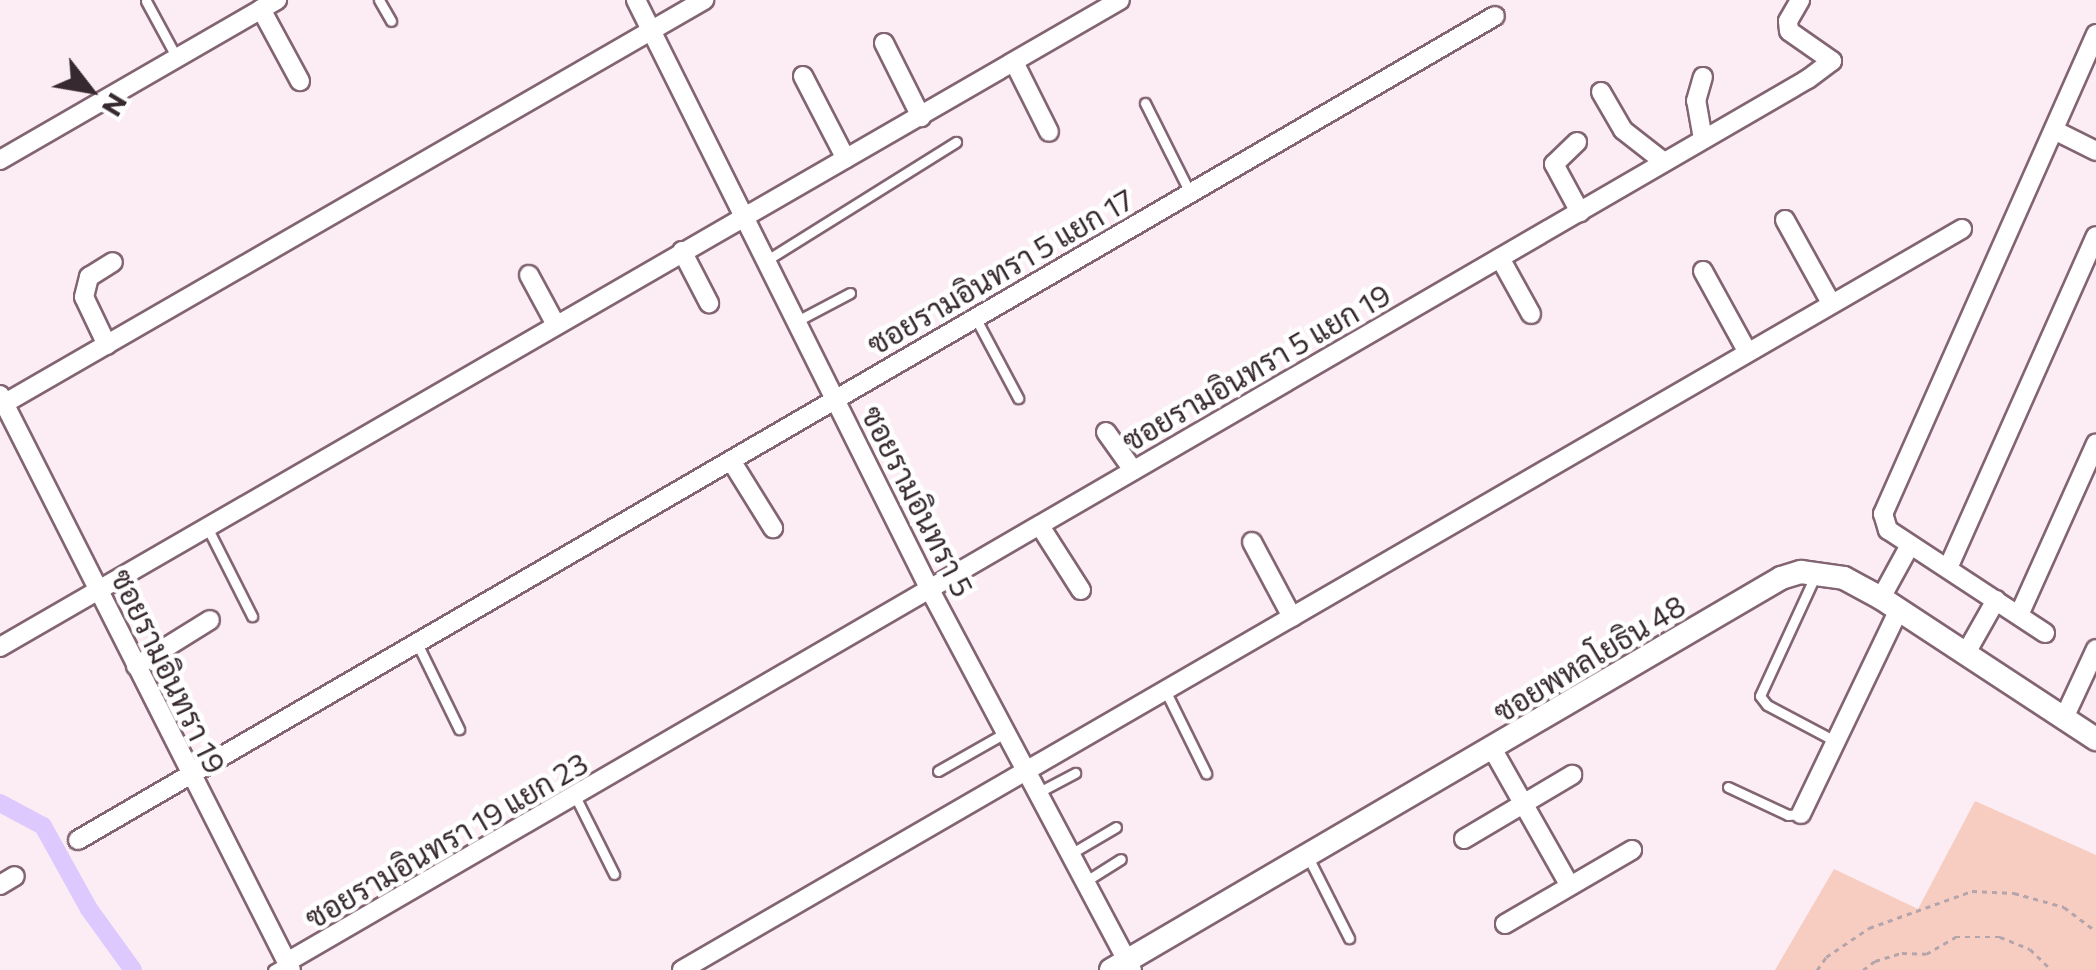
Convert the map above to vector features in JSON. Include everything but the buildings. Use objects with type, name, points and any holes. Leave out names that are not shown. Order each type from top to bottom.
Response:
[{"type":"street","name":"ซอยรามอินทรา 5","points":[[636,0],[930,590],[1072,853],[1123,967]]},
{"type":"street","points":[[1,402],[107,345],[704,0]]},
{"type":"street","points":[[0,647],[1120,0]]},
{"type":"street","name":"ซอยรามอินทรา 5 แยก 19","points":[[632,765],[1580,212],[1832,60],[1788,32],[1788,21],[1800,0]]},
{"type":"street","points":[[0,160],[259,7],[300,81]]},
{"type":"street","name":"ซอยรามอินทรา 5 แยก 17","points":[[78,840],[1495,16]]},
{"type":"street","points":[[2045,632],[1888,530],[1884,504],[2096,34]]},
{"type":"street","points":[[884,42],[921,116]]},
{"type":"street","points":[[1014,62],[1048,132]]},
{"type":"street","points":[[804,76],[846,158]]},
{"type":"street","points":[[1703,77],[1696,101],[1703,139]]},
{"type":"street","points":[[1601,92],[1623,130],[1664,162]]},
{"type":"street","points":[[2054,130],[2096,151]]},
{"type":"street","points":[[1577,142],[1554,164],[1580,212]]},
{"type":"street","points":[[1785,220],[1831,303]]},
{"type":"street","points":[[682,970],[1962,229]]},
{"type":"street","points":[[1948,568],[2096,236]]},
{"type":"street","points":[[682,252],[708,303]]},
{"type":"street","points":[[1500,258],[1530,314]]},
{"type":"street","points":[[107,345],[84,297],[89,277],[113,262]]},
{"type":"street","points":[[1703,270],[1748,352]]},
{"type":"street","points":[[530,275],[556,325]]},
{"type":"street","name":"ซอยรามอินทรา 19","points":[[1,402],[99,590],[284,967]]},
{"type":"street","points":[[1106,432],[1132,470]]},
{"type":"street","points":[[2019,615],[2096,444]]},
{"type":"street","points":[[732,462],[773,528]]},
{"type":"street","points":[[1040,526],[1080,590]]},
{"type":"street","points":[[1252,542],[1292,616]]},
{"type":"street","points":[[1801,814],[1835,741],[1910,544]]},
{"type":"street","points":[[1817,571],[1844,578],[1890,603],[2096,738]]},
{"type":"street","name":"ซอยพหลโยธิน 48","points":[[1123,967],[1781,578],[1817,571]]},
{"type":"street","points":[[1966,653],[1996,600]]},
{"type":"street","points":[[136,666],[210,620]]},
{"type":"street","points":[[2064,718],[2096,649]]},
{"type":"street","points":[[1493,750],[1570,886]]},
{"type":"street","name":"ซอยรามอินทรา 19 แยก 23","points":[[284,967],[632,765]]},
{"type":"street","points":[[1464,838],[1572,774]]},
{"type":"street","points":[[1504,924],[1632,850]]},
{"type":"lane","points":[[379,0],[391,21]]},
{"type":"lane","points":[[146,2],[177,58]]},
{"type":"lane","points":[[1145,103],[1190,193]]},
{"type":"lane","points":[[767,260],[956,142]]},
{"type":"lane","points":[[797,321],[850,293]]},
{"type":"lane","points":[[975,318],[1018,398]]},
{"type":"lane","points":[[208,527],[252,616]]},
{"type":"lane","points":[[1817,571],[1760,696],[1768,705],[1835,741]]},
{"type":"lane","points":[[417,643],[459,728]]},
{"type":"lane","points":[[1164,690],[1206,773]]},
{"type":"lane","points":[[938,771],[1008,731]]},
{"type":"lane","points":[[1039,792],[1075,773]]},
{"type":"lane","points":[[1728,787],[1788,815],[1801,814]]},
{"type":"lane","points":[[576,798],[614,874]]},
{"type":"lane","points":[[1072,853],[1116,827]]},
{"type":"lane","points":[[1308,856],[1349,938]]},
{"type":"lane","points":[[1086,881],[1121,859]]},
{"type":"path","points":[[1816,970],[1826,956],[1869,928],[1972,892],[2014,893],[2064,907],[2096,931]]},
{"type":"path","points":[[1862,970],[1874,961],[1902,954],[1926,954],[1956,937],[2000,937],[2030,949],[2052,970]]},
{"type":"path","points":[[1825,970],[1826,956]]},
{"type":"shaded area","points":[[1975,801],[2096,855],[2096,970],[1775,970],[1834,869],[1918,909]]},
{"type":"waterway","points":[[0,803],[43,826],[89,909],[133,970]]}]
